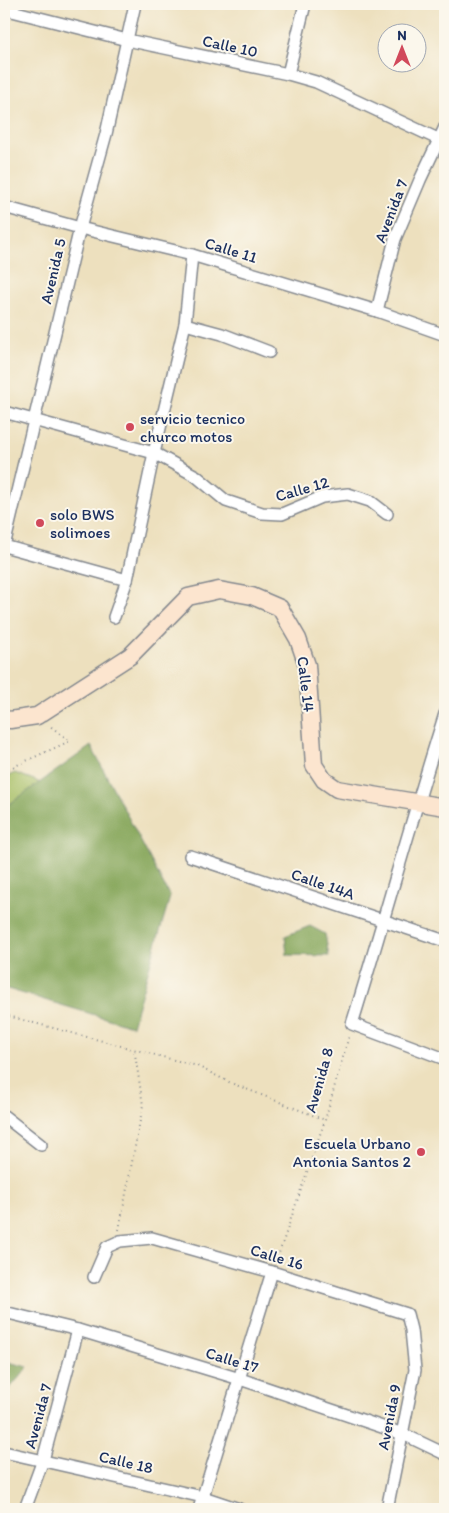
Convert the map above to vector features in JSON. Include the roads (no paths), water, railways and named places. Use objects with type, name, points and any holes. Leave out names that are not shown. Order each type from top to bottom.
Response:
[{"type":"street","name":"Avenida 5","points":[[4,546],[80,228],[106,134],[135,4]]},
{"type":"street","points":[[288,74],[305,4]]},
{"type":"street","name":"Calle 10","points":[[4,9],[127,40],[288,74],[328,86],[440,140]]},
{"type":"street","name":"Avenida 7","points":[[378,311],[395,239],[445,127]]},
{"type":"street","name":"Calle 11","points":[[4,207],[192,256],[378,311],[445,335]]},
{"type":"street","points":[[114,617],[127,580],[154,453],[185,324],[192,256]]},
{"type":"street","points":[[185,324],[222,334],[269,352]]},
{"type":"street","name":"Calle 12","points":[[4,412],[154,453],[196,476],[226,501],[262,513],[282,514],[322,497],[348,494],[370,501],[387,514]]},
{"type":"street","points":[[4,546],[127,580]]},
{"type":"street","name":"Calle 14","points":[[4,719],[10,720],[37,716],[130,656],[188,597],[219,590],[252,596],[280,608],[298,639],[307,665],[314,765],[324,780],[337,789],[445,807]]},
{"type":"street","points":[[445,714],[417,802],[384,921],[352,1024],[445,1059]]},
{"type":"street","name":"Calle 14A","points":[[190,856],[445,941]]},
{"type":"street","points":[[4,1116],[41,1145]]},
{"type":"street","name":"Calle 16","points":[[94,1277],[107,1247],[119,1242],[152,1238],[272,1272],[407,1314],[411,1330]]},
{"type":"street","points":[[199,1509],[272,1272]]},
{"type":"street","name":"Calle 17","points":[[4,1312],[78,1330],[240,1378],[403,1434],[445,1454]]},
{"type":"street","name":"Avenida 7","points":[[25,1509],[43,1460],[78,1330]]},
{"type":"street","name":"Avenida 9","points":[[387,1509],[415,1370],[411,1330]]},
{"type":"street","name":"Calle 18","points":[[4,1452],[203,1497],[239,1509]]},
{"type":"place","name":"servicio tecnico churco motos","points":[[130,427]]},
{"type":"place","name":"solo BWS solimoes","points":[[40,523]]},
{"type":"place","name":"Escuela Urbano Antonia Santos 2","points":[[421,1152]]}]
